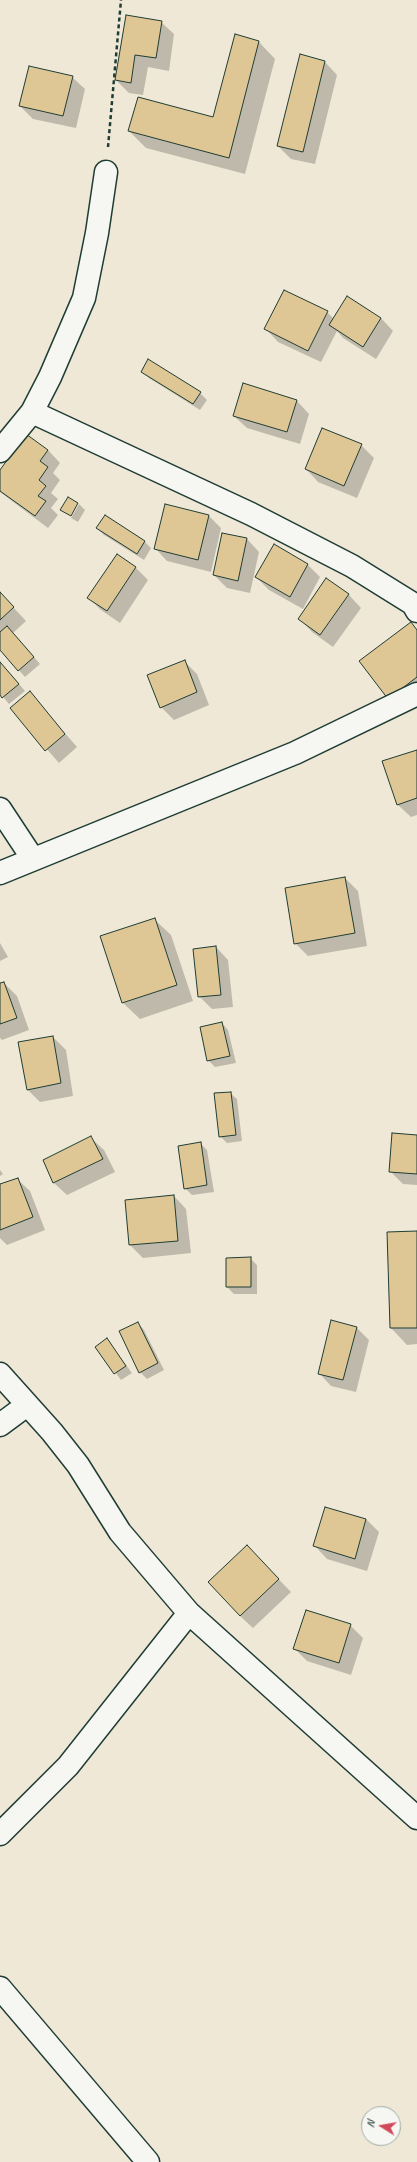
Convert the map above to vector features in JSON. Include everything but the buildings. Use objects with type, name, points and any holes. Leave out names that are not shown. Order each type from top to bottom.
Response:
[{"type":"street","points":[[0,451],[32,412],[50,377],[84,298],[97,233],[106,172]]},
{"type":"street","points":[[32,412],[251,514],[352,566],[413,604],[417,611]]},
{"type":"street","points":[[0,873],[295,753],[417,694]]},
{"type":"street","points":[[0,809],[33,859]]},
{"type":"street","points":[[0,1374],[52,1432],[78,1466],[120,1532],[189,1613],[417,1818]]},
{"type":"street","points":[[0,1425],[27,1405]]},
{"type":"street","points":[[0,1834],[68,1766],[189,1613]]},
{"type":"street","points":[[0,1988],[148,2162]]},
{"type":"path","points":[[106,172],[121,0]]}]
